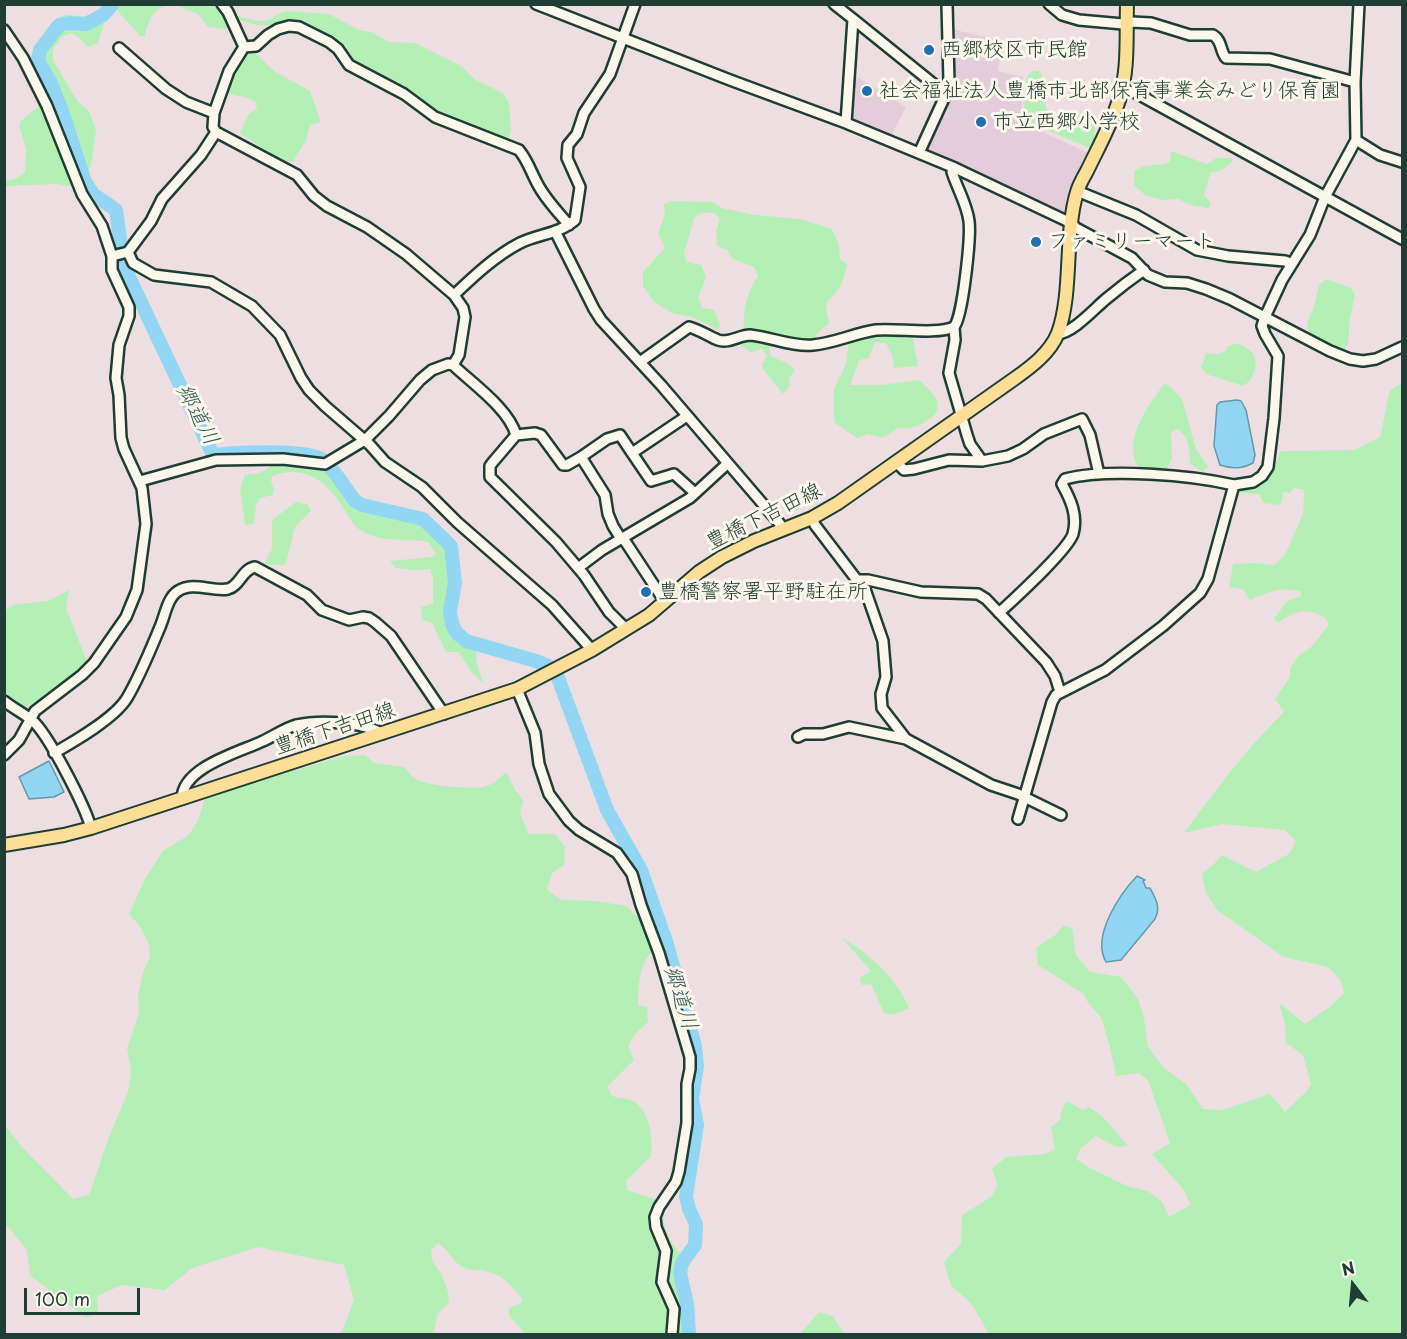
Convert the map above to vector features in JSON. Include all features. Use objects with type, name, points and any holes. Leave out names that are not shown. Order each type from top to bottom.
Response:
[{"type":"main road","name":"豊橋下吉田線","points":[[4,845],[64,836],[91,828],[517,689],[592,650],[626,629],[722,557],[754,541],[812,518],[838,504],[1034,364],[1047,351],[1058,334],[1077,191],[1114,113],[1122,89],[1127,4]]},
{"type":"street","points":[[222,4],[244,47]]},
{"type":"street","points":[[537,4],[846,123],[955,168],[1071,223],[1076,228],[1132,258],[1148,275],[1165,282],[1206,289],[1350,359],[1363,361],[1376,359],[1402,347]]},
{"type":"street","points":[[454,295],[501,255],[532,238],[555,231],[575,220],[580,187],[567,158],[568,145],[578,134],[584,113],[607,80],[634,4]]},
{"type":"street","points":[[834,4],[946,94]]},
{"type":"street","points":[[919,153],[946,94],[950,69],[947,4]]},
{"type":"street","points":[[1049,4],[1062,15],[1079,20],[1150,23],[1190,35],[1213,35],[1219,40],[1226,58],[1270,59],[1354,82]]},
{"type":"street","points":[[999,612],[1042,571],[1071,537],[1074,514],[1062,481],[1072,477],[1099,474],[1157,475],[1234,485],[1253,482],[1262,476],[1268,467],[1278,356],[1264,334],[1262,326],[1292,264],[1310,235],[1325,197],[1356,140],[1354,82],[1359,4]]},
{"type":"street","points":[[846,123],[853,19]]},
{"type":"street","points":[[244,47],[256,46],[278,29],[290,26],[299,27],[329,42],[338,49],[349,65],[404,94],[435,117],[519,150],[527,159],[538,184],[549,201],[569,225]]},
{"type":"street","points":[[4,30],[23,58],[47,106],[82,194],[120,254],[154,275],[211,282],[245,301],[280,335],[309,390],[365,440],[385,462],[422,487],[457,522],[552,605],[592,650]]},
{"type":"street","points":[[244,47],[229,71],[214,113],[213,127],[216,132],[297,176],[314,196],[327,206],[367,227],[406,254],[454,295],[463,308],[465,316],[459,354],[453,365]]},
{"type":"street","points":[[119,48],[186,102],[214,113]]},
{"type":"street","points":[[1122,89],[1136,93],[1402,239]]},
{"type":"street","points":[[4,755],[19,740],[35,711],[94,663],[134,602],[146,524],[140,482],[121,438],[116,368],[119,345],[129,316],[126,299],[111,270],[120,254],[151,221],[162,199],[201,155],[216,132]]},
{"type":"street","points":[[1356,140],[1362,141],[1380,155],[1402,162]]},
{"type":"street","points":[[639,362],[689,327],[699,329],[720,341],[728,341],[744,335],[799,345],[814,345],[876,330],[942,330],[954,327],[958,322],[962,304],[969,237],[966,206],[952,172],[955,168]]},
{"type":"street","points":[[1077,191],[1136,215],[1197,250],[1228,256],[1285,261],[1292,264]]},
{"type":"street","points":[[555,231],[594,309],[616,338],[687,416],[780,524],[782,530]]},
{"type":"street","points":[[1058,334],[1063,334],[1086,318],[1106,299],[1144,270]]},
{"type":"street","points":[[954,327],[955,340],[949,374],[970,444],[982,461]]},
{"type":"street","points":[[140,482],[216,460],[283,459],[327,464],[365,440],[420,380],[440,367],[453,365]]},
{"type":"street","points":[[453,365],[507,416],[516,435]]},
{"type":"street","points":[[632,453],[687,416]]},
{"type":"street","points":[[896,462],[904,470],[949,460],[982,461],[1018,452],[1044,434],[1082,419],[1090,435],[1099,474]]},
{"type":"street","points":[[626,629],[609,612],[578,568],[538,523],[490,477],[490,466],[516,435],[535,433],[541,435],[563,465],[581,457],[607,439],[620,435],[651,481],[674,474],[695,493]]},
{"type":"street","points":[[581,457],[605,495],[608,514],[621,539],[625,541],[665,602]]},
{"type":"street","points":[[578,568],[602,550],[695,493],[727,464]]},
{"type":"street","points":[[1018,819],[1052,702],[1060,692],[1105,669],[1163,626],[1200,593],[1208,579],[1234,485]]},
{"type":"street","points":[[812,518],[866,592],[883,641],[886,677],[881,694],[882,708],[906,739]]},
{"type":"street","points":[[54,753],[99,726],[126,700],[176,592],[191,587],[228,589],[235,585],[251,567],[255,567],[307,596],[322,610],[349,620],[363,617],[375,622],[391,636],[444,714]]},
{"type":"street","points":[[859,580],[868,579],[921,592],[978,594],[999,612],[1046,662],[1055,676],[1060,692]]},
{"type":"street","points":[[517,689],[535,733],[542,775],[549,794],[579,830],[616,853],[632,874],[641,906],[659,953],[690,1057],[687,1123],[679,1172],[676,1182],[655,1217],[656,1227],[666,1251],[662,1282],[674,1309],[672,1335]]},
{"type":"street","points":[[4,702],[30,718],[38,726],[91,828]]},
{"type":"street","points":[[182,799],[182,792],[187,783],[222,757],[262,742],[294,726],[336,723],[357,725],[382,734]]},
{"type":"street","points":[[798,737],[804,734],[823,734],[849,727],[906,739],[982,781],[1061,815]]},
{"type":"shaded area","name":"市立西郷小学校","points":[[951,29],[1003,41],[998,71],[1023,77],[1021,118],[1030,126],[1088,153],[1074,186],[1067,212],[925,151],[925,146],[952,83]]},
{"type":"shaded area","name":"社会福祉法人豊橋市北部保育事業会みどり保育園","points":[[854,75],[906,107],[891,136],[855,121],[852,116]]},
{"type":"green space","points":[[118,5],[166,5],[151,17],[145,36],[140,36],[118,11],[116,7]]},
{"type":"green space","points":[[176,5],[214,5],[223,12],[257,21],[266,21],[285,11],[329,14],[359,30],[372,32],[389,42],[415,43],[463,67],[474,79],[503,93],[509,103],[511,131],[507,140],[439,113],[400,87],[368,71],[354,60],[341,43],[300,22],[284,21],[271,25],[256,25],[239,20],[225,29],[208,27],[198,14]]},
{"type":"green space","points":[[97,13],[106,17],[98,43],[88,47],[72,33],[63,36],[53,49],[53,60],[78,102],[89,111],[96,130],[91,165],[87,174],[70,186],[56,184],[5,186],[5,181],[15,179],[25,172],[26,149],[19,125],[48,98],[36,69],[39,47],[60,17],[65,15],[89,16]]},
{"type":"green space","points":[[242,52],[254,52],[274,71],[310,91],[321,122],[310,125],[306,140],[293,162],[279,159],[240,133],[249,114],[256,109],[257,103],[228,93],[232,68]]},
{"type":"green space","points":[[1031,71],[1039,71],[1042,77],[1045,104],[1051,117],[1086,114],[1095,128],[1094,144],[1090,148],[1032,124],[1024,114],[1026,79]]},
{"type":"green space","points":[[1171,151],[1207,164],[1216,158],[1232,158],[1232,162],[1222,170],[1210,173],[1204,195],[1211,203],[1208,208],[1191,205],[1178,199],[1163,200],[1145,195],[1134,185],[1134,171],[1144,166],[1166,164],[1170,161]]},
{"type":"green space","points":[[671,201],[712,202],[722,208],[755,215],[800,219],[832,229],[839,245],[840,259],[847,264],[839,289],[827,301],[826,310],[829,323],[812,342],[795,342],[782,335],[774,335],[769,343],[770,356],[787,363],[795,370],[790,377],[789,387],[783,394],[763,369],[762,364],[767,356],[762,348],[751,353],[736,341],[744,338],[745,306],[758,276],[754,267],[733,259],[727,250],[717,246],[716,231],[720,218],[714,213],[701,213],[694,218],[684,254],[687,262],[701,265],[706,277],[698,298],[703,308],[714,310],[720,325],[719,330],[692,317],[672,313],[654,302],[643,286],[643,272],[665,248],[658,233],[665,214],[664,204]]},
{"type":"green space","points":[[1326,279],[1351,288],[1355,295],[1348,344],[1342,352],[1310,335],[1307,322],[1313,310],[1319,285]]},
{"type":"green space","points":[[876,333],[912,335],[918,366],[894,368],[893,357],[886,343],[875,342],[869,358],[859,360],[850,385],[881,385],[919,380],[935,397],[937,408],[930,419],[921,424],[898,428],[882,438],[868,434],[857,438],[834,422],[834,389],[846,364],[849,341]]},
{"type":"green space","points":[[1238,343],[1253,353],[1256,364],[1252,377],[1246,384],[1243,386],[1206,374],[1201,367],[1206,353],[1218,354],[1225,351],[1228,346]]},
{"type":"green space","points":[[1402,383],[1402,1334],[989,1334],[971,1303],[951,1286],[944,1262],[961,1244],[962,1215],[991,1197],[998,1185],[992,1169],[1006,1157],[1045,1154],[1055,1149],[1051,1127],[1060,1120],[1062,1108],[1067,1101],[1083,1110],[1089,1107],[1104,1118],[1128,1146],[1117,1147],[1096,1136],[1080,1149],[1076,1159],[1127,1186],[1148,1191],[1162,1202],[1169,1217],[1191,1205],[1183,1189],[1152,1154],[1170,1143],[1148,1080],[1139,1073],[1116,1076],[1101,1017],[1088,1003],[1084,994],[1038,965],[1036,948],[1055,935],[1064,925],[1072,929],[1076,955],[1090,972],[1121,977],[1138,999],[1144,1017],[1148,1047],[1163,1067],[1186,1084],[1203,1109],[1223,1110],[1270,1094],[1285,1112],[1311,1084],[1303,1055],[1286,1043],[1285,1024],[1279,1003],[1305,1024],[1331,1006],[1344,993],[1341,981],[1328,967],[1284,957],[1217,910],[1206,893],[1202,873],[1222,855],[1256,872],[1289,854],[1296,841],[1285,830],[1222,824],[1184,833],[1244,755],[1284,712],[1275,699],[1290,677],[1290,669],[1298,656],[1310,648],[1329,625],[1325,617],[1306,611],[1291,615],[1278,623],[1274,619],[1286,602],[1301,596],[1301,592],[1281,590],[1250,600],[1243,589],[1229,587],[1233,564],[1274,565],[1285,555],[1303,514],[1304,490],[1294,488],[1290,493],[1284,492],[1280,505],[1264,503],[1259,494],[1239,493],[1240,488],[1267,476],[1281,451],[1355,450],[1380,437],[1390,390]]},
{"type":"green space","points":[[1164,384],[1170,386],[1182,399],[1196,449],[1208,467],[1202,472],[1190,463],[1187,439],[1177,429],[1171,433],[1172,459],[1166,470],[1140,469],[1135,458],[1133,447],[1139,424]]},
{"type":"green space","points":[[272,465],[307,466],[320,469],[336,480],[353,503],[364,511],[418,524],[437,534],[445,547],[451,570],[448,614],[450,627],[459,640],[477,649],[476,660],[483,683],[471,672],[459,652],[446,652],[432,623],[422,620],[421,607],[433,604],[433,579],[430,569],[396,568],[390,561],[432,557],[436,554],[428,542],[376,537],[360,530],[330,490],[314,478],[295,472],[272,476],[273,495],[260,498],[256,505],[254,524],[245,525],[240,488],[245,475],[261,473]]},
{"type":"green space","points":[[296,502],[308,505],[311,511],[295,527],[286,563],[284,565],[264,564],[272,549],[272,520]]},
{"type":"green space","points":[[69,590],[66,608],[88,664],[57,690],[21,708],[5,692],[4,611],[13,605],[47,601]]},
{"type":"green space","points":[[365,755],[374,763],[405,767],[418,780],[440,785],[483,787],[493,783],[506,772],[523,800],[520,814],[529,834],[555,834],[565,847],[564,865],[552,873],[547,890],[561,900],[595,901],[627,906],[643,923],[651,952],[642,970],[638,1005],[647,1007],[648,1022],[635,1034],[628,1046],[634,1060],[607,1087],[612,1096],[630,1100],[640,1106],[647,1119],[651,1134],[651,1156],[626,1181],[627,1190],[655,1199],[671,1241],[681,1254],[679,1275],[683,1313],[682,1334],[525,1334],[509,1315],[509,1308],[521,1303],[522,1299],[509,1284],[499,1276],[487,1271],[470,1270],[463,1267],[438,1243],[431,1251],[431,1256],[446,1284],[449,1303],[437,1314],[434,1334],[341,1334],[354,1300],[344,1265],[258,1247],[192,1268],[165,1290],[122,1285],[97,1296],[98,1312],[86,1318],[30,1275],[27,1250],[5,1223],[4,1124],[23,1148],[73,1199],[89,1195],[109,1137],[128,1092],[131,1071],[127,1049],[139,1013],[138,995],[143,972],[150,958],[149,944],[139,925],[129,914],[145,879],[163,851],[189,835],[198,820],[206,796],[344,756]]},
{"type":"green space","points":[[842,938],[872,959],[890,977],[909,1008],[893,1015],[884,1013],[871,984],[861,985],[860,978],[871,971]]},
{"type":"green space","points":[[819,1312],[833,1316],[844,1334],[800,1334]]},
{"type":"water","points":[[1241,401],[1246,410],[1255,455],[1253,463],[1232,468],[1220,465],[1214,446],[1217,405],[1220,402]]},
{"type":"water","points":[[49,761],[64,792],[54,797],[29,799],[19,777]]},
{"type":"water","points":[[1137,876],[1145,880],[1143,881],[1146,888],[1150,888],[1157,903],[1157,915],[1121,960],[1106,962],[1102,952],[1105,928],[1116,904]]},
{"type":"waterway","name":"郷道川","points":[[113,4],[103,15],[86,24],[59,25],[40,50],[38,59],[61,108],[85,182],[93,194],[116,210],[120,239],[119,252],[122,262],[212,453],[217,455],[255,452],[288,453],[315,457],[323,460],[355,501],[362,505],[423,519],[451,546],[455,583],[450,611],[456,632],[466,641],[548,666]]},
{"type":"waterway","name":"郷道川","points":[[557,675],[607,810],[641,870],[667,944],[695,1046],[697,1066],[692,1099],[697,1125],[686,1196],[696,1224],[695,1245],[682,1263],[680,1273],[687,1304],[689,1334]]},
{"type":"place","name":"西郷校区市民館","points":[[929,50]]},
{"type":"place","name":"社会福祉法人豊橋市北部保育事業会みどり保育園","points":[[867,91]]},
{"type":"place","name":"市立西郷小学校","points":[[981,122]]},
{"type":"place","name":"ファミリーマート","points":[[1036,242]]},
{"type":"place","name":"豊橋警察署平野駐在所","points":[[646,592]]}]
